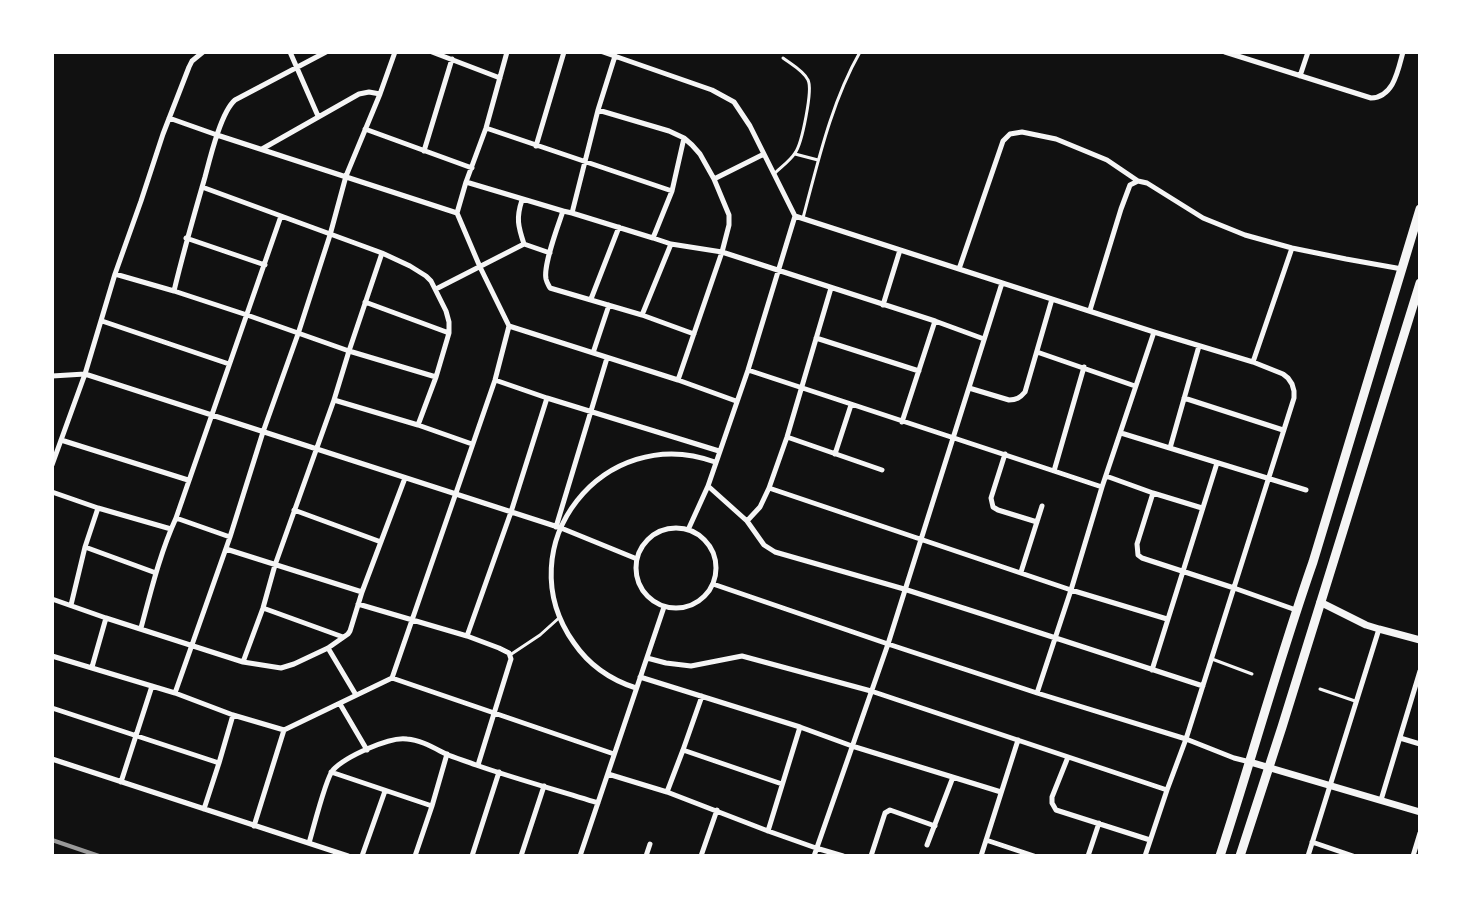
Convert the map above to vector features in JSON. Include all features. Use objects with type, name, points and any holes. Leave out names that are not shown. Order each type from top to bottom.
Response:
[{"type":"main road","points":[[1220,855],[1419,208]]},
{"type":"main road","points":[[1240,855],[1419,283]]},
{"type":"street","points":[[52,465],[85,374],[115,274],[169,118],[192,61],[203,52]]},
{"type":"street","points":[[290,52],[318,116]]},
{"type":"street","points":[[174,291],[186,238],[217,135],[232,102],[327,52]]},
{"type":"street","points":[[175,693],[298,334],[330,235],[346,176],[395,52]]},
{"type":"street","points":[[432,52],[500,78]]},
{"type":"street","points":[[392,678],[495,380],[509,326],[480,267],[458,213],[466,182],[486,128],[507,52]]},
{"type":"street","points":[[536,146],[564,52]]},
{"type":"street","points":[[603,52],[712,90],[734,102],[744,114],[795,216],[748,370],[708,486],[688,530]]},
{"type":"street","points":[[1225,52],[1371,98],[1378,98],[1387,92],[1394,81],[1403,52]]},
{"type":"street","points":[[1251,61],[1253,52]]},
{"type":"street","points":[[1300,76],[1308,52]]},
{"type":"street","points":[[572,213],[598,110],[615,56]]},
{"type":"street","points":[[424,151],[452,59]]},
{"type":"street","points":[[262,149],[359,94],[369,92],[380,94]]},
{"type":"street","points":[[598,110],[669,131],[684,138],[699,154],[714,179],[729,215],[729,225],[722,252],[678,380]]},
{"type":"street","points":[[169,118],[458,213]]},
{"type":"street","points":[[486,128],[672,192]]},
{"type":"street","points":[[365,129],[472,168]]},
{"type":"street","points":[[959,269],[1003,141],[1010,134],[1022,132],[1056,139],[1107,160],[1138,181],[1147,183],[1203,218],[1245,235],[1292,248],[1402,269]]},
{"type":"street","points":[[653,238],[672,192],[684,138]]},
{"type":"street","points":[[714,179],[764,154]]},
{"type":"street","points":[[1090,310],[1127,190],[1138,181]]},
{"type":"street","points":[[466,182],[670,244],[722,252],[984,339]]},
{"type":"street","points":[[202,187],[381,253],[404,263],[431,281],[448,317],[449,333],[418,425]]},
{"type":"street","points":[[522,200],[517,218],[524,244]]},
{"type":"street","points":[[563,211],[545,276],[550,288],[642,315],[694,334]]},
{"type":"street","points":[[141,628],[156,573],[281,216]]},
{"type":"street","points":[[795,216],[1253,362],[1283,374],[1292,384],[1294,398],[1186,739],[1145,855]]},
{"type":"street","points":[[591,299],[618,227]]},
{"type":"street","points":[[186,238],[265,265]]},
{"type":"street","points":[[436,289],[524,244],[550,253]]},
{"type":"street","points":[[642,315],[670,244]]},
{"type":"street","points":[[1253,362],[1292,248]]},
{"type":"street","points":[[884,305],[900,250]]},
{"type":"street","points":[[243,662],[334,400],[381,253]]},
{"type":"street","points":[[115,274],[247,315],[348,351],[435,377]]},
{"type":"street","points":[[814,855],[888,644],[1002,283]]},
{"type":"street","points":[[747,521],[760,507],[769,489],[802,389],[831,288]]},
{"type":"street","points":[[969,388],[1009,400],[1018,399],[1025,392],[1052,299]]},
{"type":"street","points":[[365,302],[449,333]]},
{"type":"street","points":[[593,353],[609,305]]},
{"type":"street","points":[[102,321],[229,364]]},
{"type":"street","points":[[902,422],[935,321]]},
{"type":"street","points":[[509,326],[736,401]]},
{"type":"street","points":[[1037,693],[1154,332]]},
{"type":"street","points":[[816,338],[919,371]]},
{"type":"street","points":[[1170,448],[1199,346]]},
{"type":"street","points":[[1037,352],[1136,386]]},
{"type":"street","points":[[607,358],[559,527],[552,572],[554,595],[560,617],[571,638],[590,662],[608,676],[636,688]]},
{"type":"street","points":[[1054,471],[1084,367]]},
{"type":"street","points":[[748,370],[1102,487]]},
{"type":"street","points":[[52,376],[85,374],[559,527],[637,559]]},
{"type":"street","points":[[495,380],[719,451]]},
{"type":"street","points":[[467,636],[548,398]]},
{"type":"street","points":[[1184,398],[1283,430]]},
{"type":"street","points":[[334,400],[472,444]]},
{"type":"street","points":[[835,454],[851,405]]},
{"type":"street","points":[[1121,433],[1306,490]]},
{"type":"street","points":[[787,437],[882,470]]},
{"type":"street","points":[[61,440],[188,480]]},
{"type":"street","points":[[559,527],[572,506],[588,488],[607,473],[628,462],[652,455],[668,454],[692,456],[715,462]]},
{"type":"street","points":[[1005,454],[991,498],[993,507],[1036,522]]},
{"type":"street","points":[[1152,670],[1217,464]]},
{"type":"street","points":[[1106,476],[1202,508]]},
{"type":"street","points":[[52,599],[243,662],[280,668],[294,664],[328,648],[348,634],[405,478]]},
{"type":"street","points":[[708,486],[747,521],[764,545],[775,552],[904,589],[1203,686]]},
{"type":"street","points":[[769,489],[1071,590],[1167,619]]},
{"type":"street","points":[[52,492],[171,529]]},
{"type":"street","points":[[1153,493],[1137,544],[1138,555],[1296,610]]},
{"type":"street","points":[[1021,572],[1042,506]]},
{"type":"street","points":[[71,605],[85,547],[98,508]]},
{"type":"street","points":[[294,510],[381,542]]},
{"type":"street","points":[[176,518],[230,537]]},
{"type":"street","points":[[672,528],[688,530],[703,538],[713,552],[716,568],[713,584],[706,595],[693,605],[677,609],[664,607],[650,598],[641,588],[636,573],[637,559],[644,544],[659,531],[672,528]]},
{"type":"street","points":[[85,547],[156,573]]},
{"type":"street","points":[[226,549],[362,592]]},
{"type":"street","points":[[713,584],[1037,693],[1186,739],[1234,758],[1419,812]]},
{"type":"street","points":[[1320,602],[1379,630],[1419,640]]},
{"type":"street","points":[[358,604],[467,636],[507,651],[510,655],[495,714],[478,765]]},
{"type":"street","points":[[580,855],[664,607]]},
{"type":"street","points":[[263,608],[343,637]]},
{"type":"street","points":[[92,667],[106,618]]},
{"type":"street","points":[[1308,855],[1379,630]]},
{"type":"street","points":[[328,648],[356,695]]},
{"type":"street","points":[[52,656],[175,693],[233,715],[284,730],[392,678],[614,754]]},
{"type":"street","points":[[647,658],[691,666],[742,656],[871,691],[1167,790]]},
{"type":"street","points":[[1381,800],[1419,671]]},
{"type":"street","points":[[640,677],[1001,792]]},
{"type":"street","points":[[121,782],[152,686]]},
{"type":"street","points":[[667,792],[702,696]]},
{"type":"street","points":[[340,704],[367,750]]},
{"type":"street","points":[[52,708],[219,763]]},
{"type":"street","points":[[204,809],[233,715]]},
{"type":"street","points":[[768,831],[800,727]]},
{"type":"street","points":[[254,826],[284,730]]},
{"type":"street","points":[[309,843],[331,772],[342,762],[367,750],[388,741],[406,738],[478,765],[598,803]]},
{"type":"street","points":[[1400,738],[1419,744]]},
{"type":"street","points":[[981,855],[1018,741]]},
{"type":"street","points":[[684,750],[782,784]]},
{"type":"street","points":[[415,855],[447,754]]},
{"type":"street","points":[[1068,757],[1052,797],[1056,810],[1150,840]]},
{"type":"street","points":[[52,759],[348,855]]},
{"type":"street","points":[[331,772],[432,806]]},
{"type":"street","points":[[472,855],[499,772]]},
{"type":"street","points":[[608,774],[667,792],[768,831],[843,855]]},
{"type":"street","points":[[927,845],[953,777]]},
{"type":"street","points":[[521,855],[544,786]]},
{"type":"street","points":[[362,855],[385,790]]},
{"type":"street","points":[[701,855],[717,810]]},
{"type":"street","points":[[871,855],[885,813],[890,810],[935,826]]},
{"type":"street","points":[[1088,855],[1100,823]]},
{"type":"street","points":[[1413,855],[1419,833]]},
{"type":"street","points":[[986,840],[1034,855]]},
{"type":"street","points":[[1312,842],[1353,855]]},
{"type":"street","points":[[646,855],[650,844]]},
{"type":"lane","points":[[803,218],[818,160],[845,82],[860,52]]},
{"type":"lane","points":[[773,174],[795,154],[801,143],[810,90],[809,80],[783,58]]},
{"type":"lane","points":[[795,154],[818,160]]},
{"type":"lane","points":[[510,655],[540,635],[560,617]]},
{"type":"lane","points":[[1212,659],[1252,674]]},
{"type":"lane","points":[[1320,689],[1355,701]]},
{"type":"railway","points":[[52,840],[99,856]]}]
